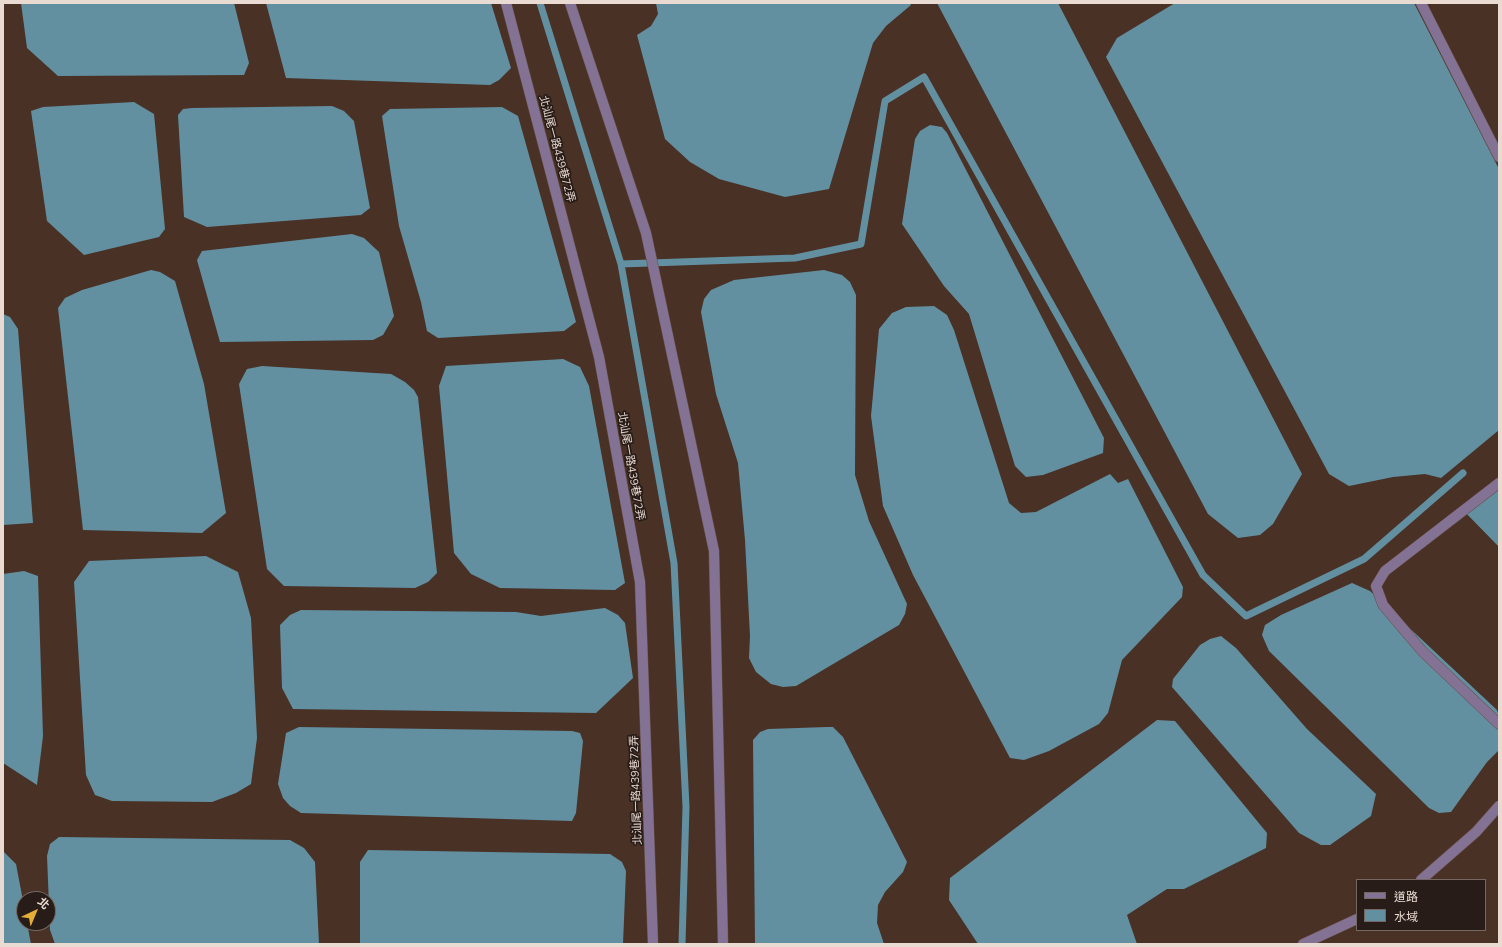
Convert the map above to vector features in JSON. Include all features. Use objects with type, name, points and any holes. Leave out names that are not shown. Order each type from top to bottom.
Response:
[{"type":"lane","name":"北汕尾一路439巷72弄","points":[[506,3],[599,357],[640,582],[653,944]]},
{"type":"lane","points":[[570,3],[646,233],[714,551],[723,944]]},
{"type":"lane","points":[[1421,3],[1499,157]]},
{"type":"lane","points":[[1499,483],[1385,571],[1376,586],[1383,605],[1422,651],[1499,724]]},
{"type":"lane","points":[[1423,879],[1476,832],[1499,806]]},
{"type":"lane","points":[[1303,944],[1356,919]]},
{"type":"water","points":[[21,3],[234,3],[249,63],[244,75],[58,76],[27,48]]},
{"type":"water","points":[[266,3],[491,3],[511,68],[499,80],[490,85],[286,78]]},
{"type":"water","points":[[656,3],[910,3],[911,5],[886,26],[873,43],[829,189],[785,197],[719,179],[690,162],[665,139],[637,35],[651,26],[658,14]]},
{"type":"water","points":[[937,3],[1058,3],[1302,474],[1273,524],[1260,535],[1238,538],[1208,514]]},
{"type":"water","points":[[1175,3],[1414,3],[1499,169],[1499,430],[1441,478],[1425,474],[1393,477],[1349,486],[1329,474],[1106,57],[1117,38]]},
{"type":"water","points":[[134,102],[154,114],[165,229],[159,237],[84,255],[47,221],[31,111],[43,107]]},
{"type":"water","points":[[332,106],[344,111],[354,121],[370,208],[361,215],[207,227],[184,217],[178,115],[183,109]]},
{"type":"water","points":[[502,107],[518,116],[576,322],[564,331],[438,338],[427,331],[421,302],[399,226],[382,116],[390,109]]},
{"type":"water","points":[[930,125],[942,127],[947,133],[1104,438],[1103,453],[1043,475],[1026,477],[1015,466],[969,314],[944,286],[902,224],[915,139],[920,131]]},
{"type":"water","points":[[352,234],[364,238],[379,252],[394,316],[383,335],[373,340],[220,342],[197,260],[202,251]]},
{"type":"water","points":[[151,270],[160,272],[175,281],[204,384],[226,513],[202,533],[83,530],[58,308],[65,298],[82,290]]},
{"type":"water","points":[[824,270],[842,275],[850,282],[856,295],[855,475],[869,521],[907,604],[905,614],[899,625],[796,686],[783,687],[771,684],[756,672],[749,658],[750,636],[745,540],[738,463],[716,394],[701,312],[704,299],[711,290],[734,280]]},
{"type":"water","points":[[934,306],[947,315],[954,330],[1009,503],[1021,513],[1036,512],[1110,474],[1118,483],[1128,479],[1183,587],[1182,597],[1122,660],[1108,713],[1099,724],[1049,751],[1024,760],[1010,758],[913,575],[883,506],[871,416],[879,329],[892,313],[906,307]]},
{"type":"water","points":[[3,314],[10,317],[18,329],[33,523],[3,525]]},
{"type":"water","points":[[563,359],[580,367],[589,386],[625,583],[615,590],[500,588],[471,574],[454,553],[439,386],[446,366]]},
{"type":"water","points":[[262,366],[391,374],[405,382],[414,390],[418,397],[437,573],[428,582],[415,588],[284,586],[267,569],[239,384],[247,369]]},
{"type":"water","points":[[1499,485],[1499,547],[1462,509]]},
{"type":"water","points":[[206,556],[238,572],[251,618],[257,738],[251,784],[236,793],[212,802],[112,801],[95,795],[86,775],[74,582],[89,561]]},
{"type":"water","points":[[24,571],[38,576],[43,736],[37,785],[3,763],[3,574]]},
{"type":"water","points":[[1352,583],[1370,591],[1497,710],[1499,716],[1499,750],[1487,762],[1451,812],[1439,813],[1429,808],[1269,651],[1262,635],[1265,625],[1281,615]]},
{"type":"water","points":[[605,608],[618,615],[625,623],[633,678],[596,713],[293,709],[282,688],[280,625],[290,615],[301,610],[516,612],[541,616]]},
{"type":"water","points":[[1221,636],[1236,648],[1307,729],[1376,794],[1371,816],[1330,845],[1321,845],[1299,833],[1172,687],[1173,679],[1200,645],[1210,639]]},
{"type":"water","points":[[1157,720],[1175,721],[1267,833],[1266,848],[1184,889],[1167,889],[1127,915],[1137,944],[978,944],[949,900],[950,878]]},
{"type":"water","points":[[299,727],[572,731],[580,733],[583,741],[576,813],[572,821],[301,813],[290,806],[283,798],[278,784],[286,733]]},
{"type":"water","points":[[833,727],[843,737],[907,862],[903,872],[885,892],[878,905],[877,923],[884,944],[755,944],[753,740],[760,732],[768,729]]},
{"type":"water","points":[[59,837],[290,840],[304,848],[315,862],[319,944],[55,944],[50,931],[56,931],[56,891],[48,891],[47,856],[50,844]]},
{"type":"water","points":[[368,850],[610,854],[622,862],[626,871],[623,944],[360,944],[360,862]]},
{"type":"water","points":[[3,851],[16,864],[21,891],[16,891],[16,931],[29,931],[31,944],[3,944]]},
{"type":"waterway","points":[[540,3],[621,264],[674,563],[686,807],[682,944]]},
{"type":"waterway","points":[[621,264],[795,258],[861,244],[885,101],[924,77],[1203,575],[1246,616],[1364,559],[1463,473]]}]
